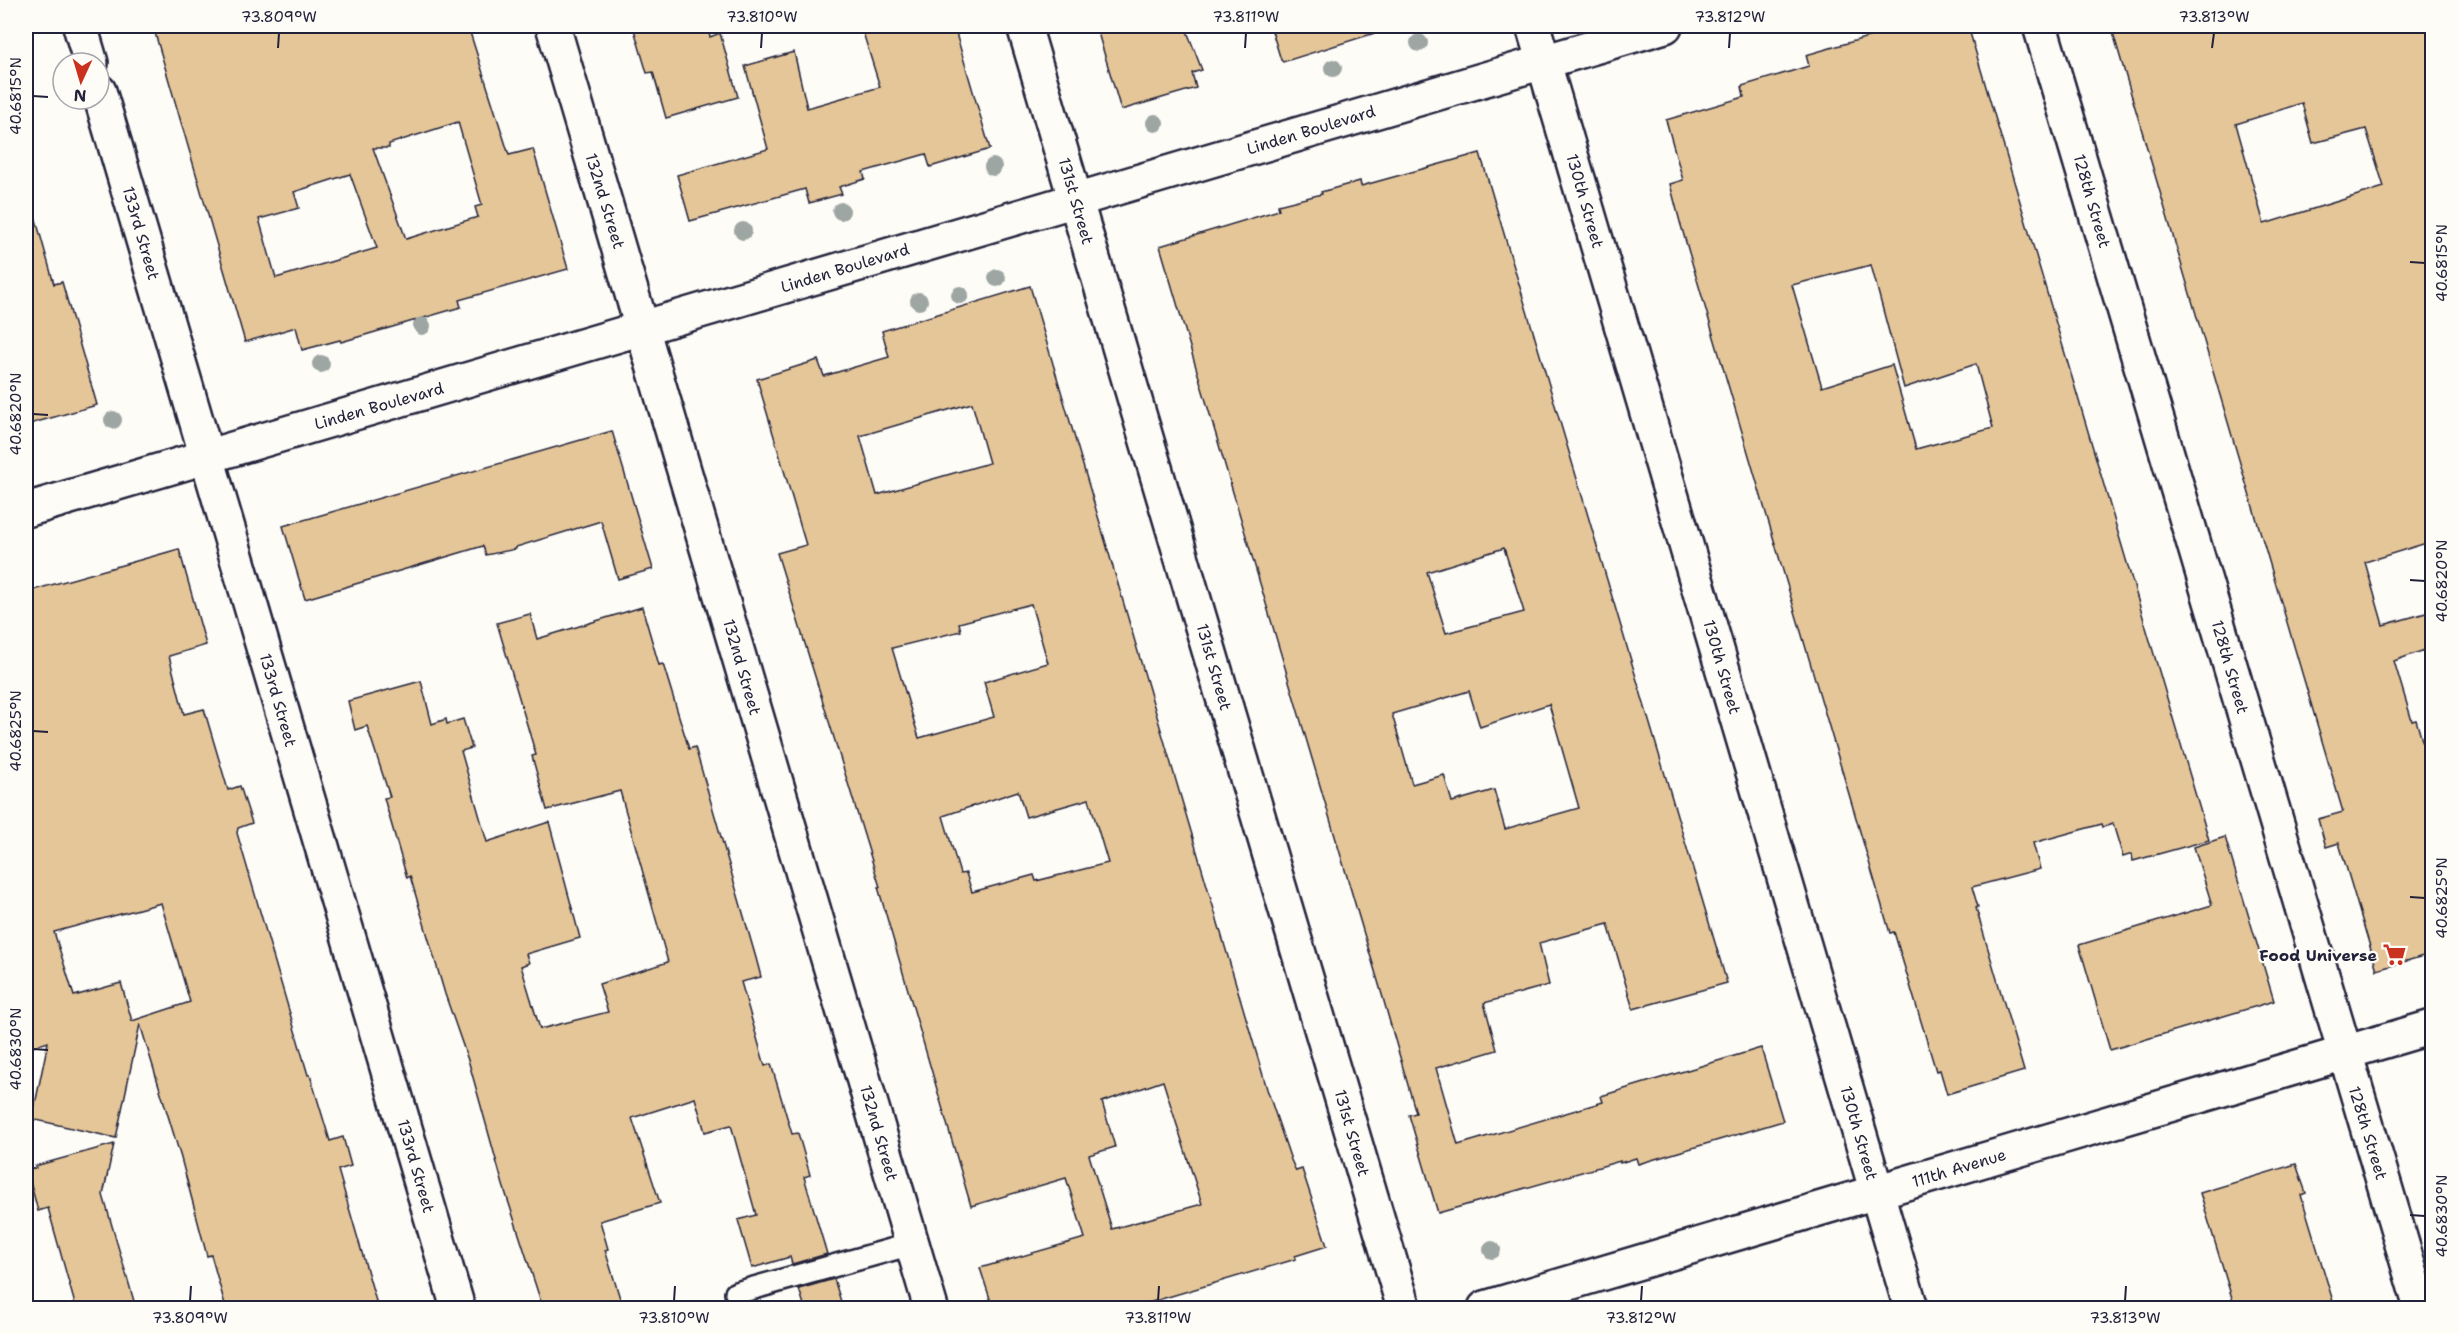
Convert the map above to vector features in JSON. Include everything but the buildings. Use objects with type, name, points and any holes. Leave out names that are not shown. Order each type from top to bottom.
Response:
[{"type":"street","points":[[80,26],[87,51]]},
{"type":"street","name":"132nd Street","points":[[553,26],[931,1308]]},
{"type":"street","name":"131st Street","points":[[1024,26],[1404,1308]]},
{"type":"street","name":"130th Street","points":[[1533,26],[1911,1308]]},
{"type":"street","name":"Linden Boulevard","points":[[26,510],[1665,26]]},
{"type":"street","name":"128th Street","points":[[2040,26],[2421,1308]]},
{"type":"street","name":"133rd Street","points":[[105,111],[459,1308]]},
{"type":"street","name":"111th Avenue","points":[[1485,1308],[2433,1027]]},
{"type":"lane","points":[[736,1293],[912,1244]]},
{"type":"place","name":"Food Universe","points":[[2395,955]]}]
